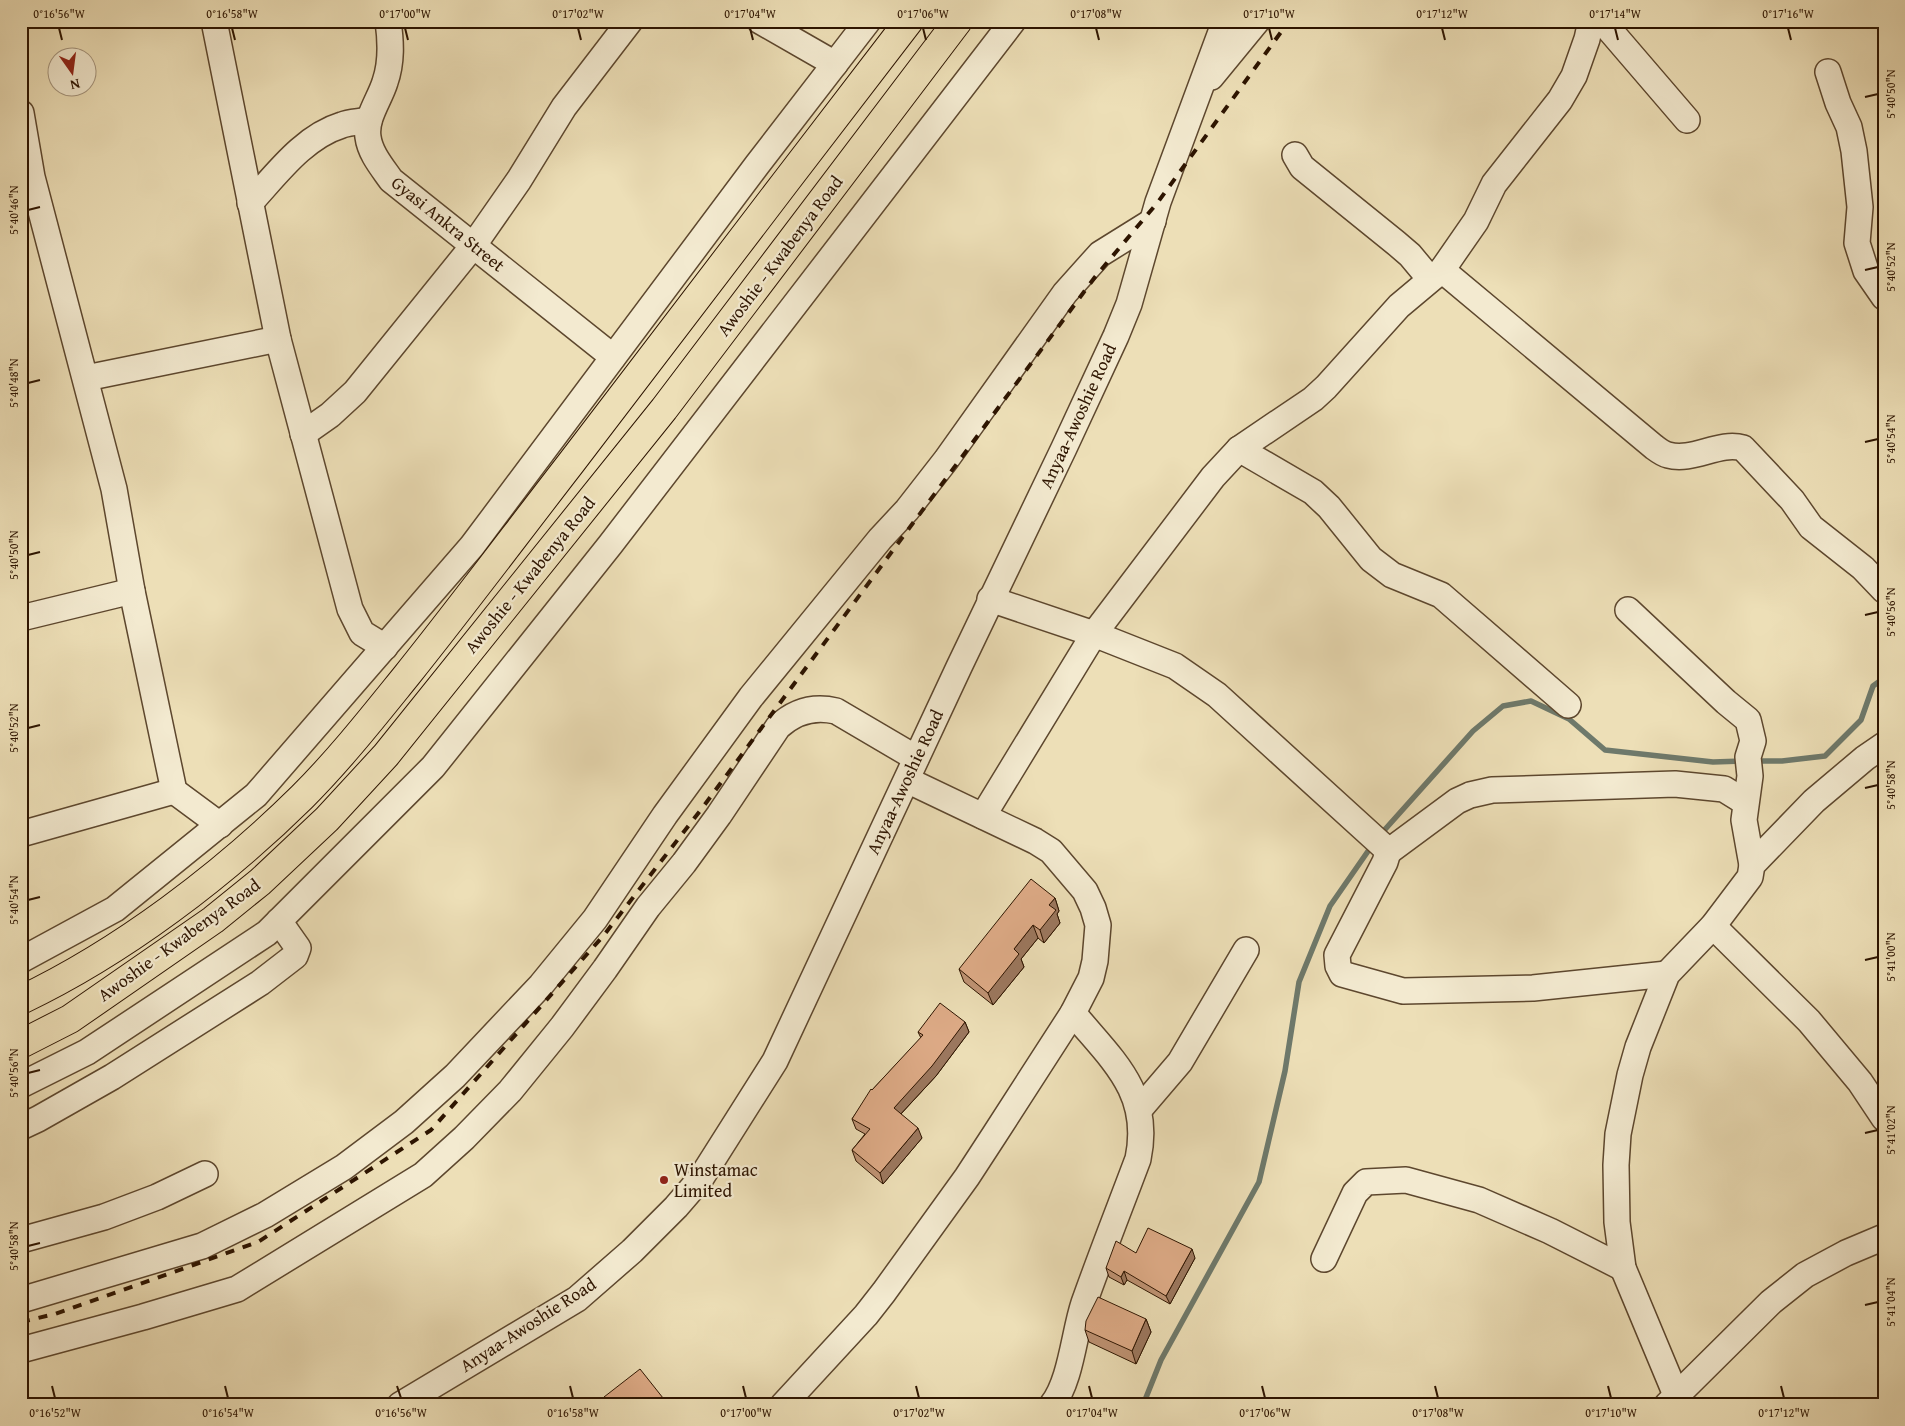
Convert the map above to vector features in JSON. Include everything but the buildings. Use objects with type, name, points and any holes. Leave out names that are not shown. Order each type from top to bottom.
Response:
[{"type":"main road","name":"Awoshie - Kwabenya Road","points":[[21,1000],[52,986],[111,949],[192,893],[237,857],[303,796],[360,733],[421,657],[909,21]]},
{"type":"main road","name":"Awoshie - Kwabenya Road","points":[[21,1044],[70,1019],[213,920],[260,882],[327,819],[386,755],[664,409],[958,21]]},
{"type":"main road","points":[[634,379],[633,392],[636,401],[652,411],[664,409]]},
{"type":"street","points":[[214,21],[278,339],[350,609],[362,633],[385,647]]},
{"type":"street","name":"Gyasi Ankra Street","points":[[388,21],[391,42],[389,66],[386,81],[369,120],[367,136],[373,153],[392,180],[613,358]]},
{"type":"street","points":[[303,434],[330,416],[355,392],[473,246],[519,180],[564,107],[630,21]]},
{"type":"street","points":[[760,21],[835,64]]},
{"type":"street","points":[[21,960],[115,909],[256,796],[472,546],[756,165],[868,21]]},
{"type":"street","points":[[21,1085],[87,1052],[268,933],[434,767],[610,545],[1014,21]]},
{"type":"street","points":[[1200,91],[1257,21]]},
{"type":"street","points":[[984,816],[1094,634],[1213,477],[1239,449],[1326,387],[1398,306],[1436,275],[1476,221],[1494,184],[1560,100],[1574,76],[1591,21]]},
{"type":"street","points":[[1602,21],[1687,120]]},
{"type":"street","name":"Anyaa-Awoshie Road","points":[[400,1405],[577,1299],[632,1251],[676,1207],[701,1178],[775,1061],[990,599],[1116,336],[1129,304],[1158,202],[1225,23]]},
{"type":"street","points":[[1828,72],[1838,103],[1849,127],[1854,151],[1860,207],[1857,243],[1866,271],[1884,297]]},
{"type":"street","points":[[21,113],[32,177],[114,489],[132,591],[174,791],[220,825]]},
{"type":"street","points":[[250,203],[290,160],[316,137],[342,124],[369,120]]},
{"type":"street","points":[[1295,155],[1302,167],[1410,255],[1654,447],[1667,455],[1678,456],[1691,456],[1736,446],[1743,448],[1792,500],[1810,526],[1862,568],[1884,590]]},
{"type":"street","points":[[21,1300],[202,1246],[265,1215],[344,1167],[404,1122],[455,1076],[541,985],[595,919],[665,815],[751,697],[880,539],[913,503],[946,460],[1065,293],[1100,254],[1153,221]]},
{"type":"street","points":[[86,378],[278,339]]},
{"type":"street","points":[[1239,449],[1313,492],[1329,507],[1371,559],[1392,575],[1441,595],[1568,705]]},
{"type":"street","points":[[21,618],[132,591]]},
{"type":"street","points":[[990,599],[1094,634],[1175,666],[1217,695],[1380,844],[1385,862],[1338,955],[1338,966],[1342,974],[1403,991],[1533,988],[1667,974]]},
{"type":"street","points":[[1628,610],[1726,702],[1748,720],[1752,741],[1744,820],[1752,865],[1750,877],[1713,926],[1667,974],[1638,1047],[1630,1075],[1618,1134],[1616,1165],[1618,1222],[1623,1268],[1672,1400],[1771,1302],[1806,1275],[1846,1253],[1884,1237]]},
{"type":"street","points":[[21,1350],[237,1289],[423,1175],[464,1138],[510,1091],[562,1027],[648,907],[690,855],[778,727],[786,719],[810,709],[824,708],[836,711],[911,769],[984,816],[1051,851],[1085,891],[1098,925],[1095,961],[1091,978],[1073,1013],[966,1177],[866,1315],[783,1405]]},
{"type":"street","points":[[1752,865],[1814,801],[1865,758],[1884,745]]},
{"type":"street","points":[[1380,844],[1457,800],[1492,790],[1675,784],[1724,789],[1745,802]]},
{"type":"street","points":[[21,834],[174,791]]},
{"type":"street","points":[[21,1127],[120,1072],[260,983],[295,956],[298,948],[279,921]]},
{"type":"street","points":[[1713,926],[1809,1021],[1860,1082],[1884,1118]]},
{"type":"street","points":[[1139,1110],[1180,1062],[1246,950]]},
{"type":"street","points":[[1052,1405],[1064,1383],[1084,1302],[1138,1159],[1142,1140],[1139,1110],[1125,1076],[1073,1013]]},
{"type":"street","points":[[21,1240],[157,1198],[205,1174]]},
{"type":"street","points":[[1324,1259],[1355,1193],[1366,1182],[1406,1180],[1479,1200],[1550,1231],[1623,1268]]},
{"type":"waterway","points":[[1755,761],[1782,761],[1825,756],[1861,720],[1873,686],[1884,678]]},
{"type":"waterway","points":[[1380,835],[1473,731],[1503,706],[1531,701],[1569,719],[1605,750],[1713,762],[1743,761]]},
{"type":"waterway","points":[[1143,1405],[1161,1360],[1259,1182],[1285,1071],[1299,982],[1330,906],[1373,844]]},
{"type":"railway","points":[[21,1322],[55,1314],[258,1242],[431,1130],[604,935],[703,807],[1095,277],[1158,202],[1289,21]]},
{"type":"place","name":"Winstamac Limited","points":[[664,1180]]}]
